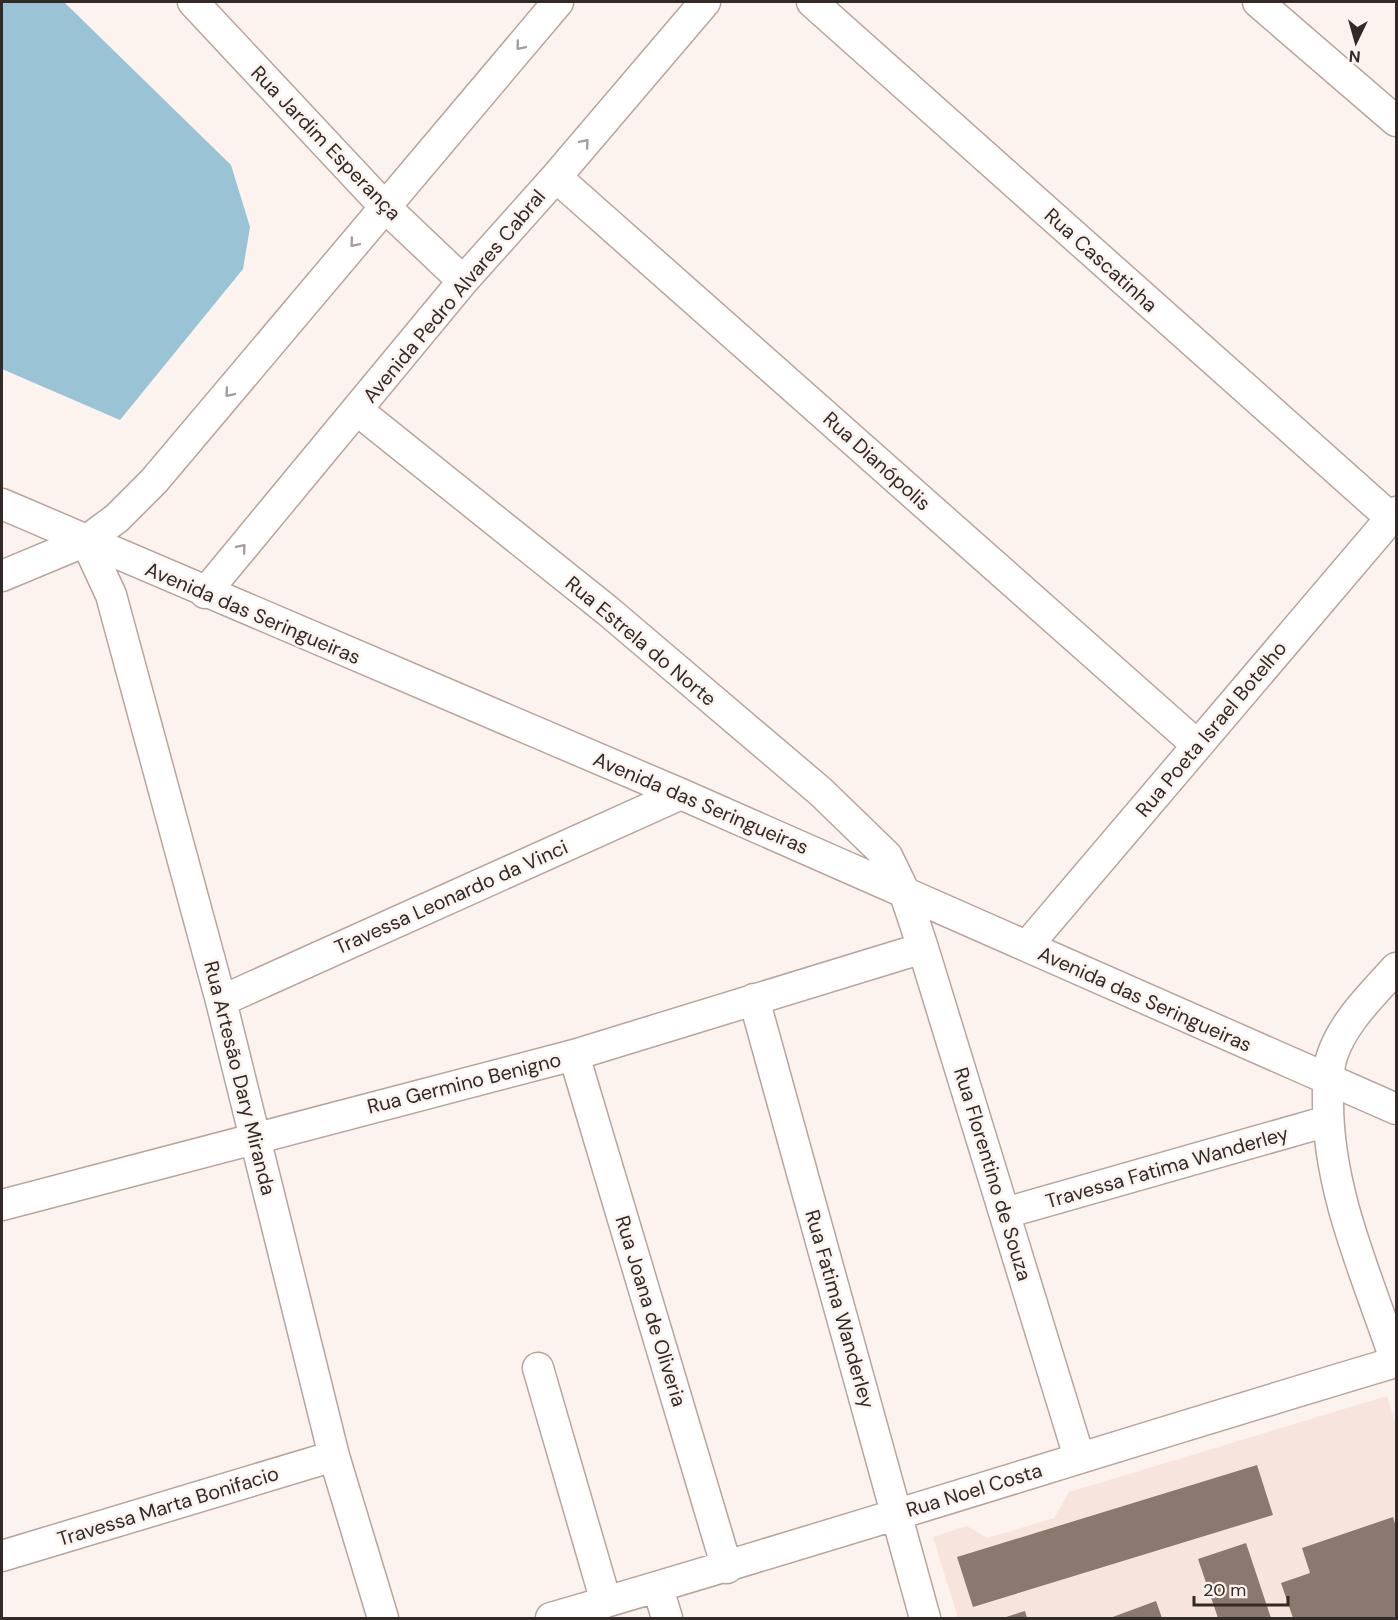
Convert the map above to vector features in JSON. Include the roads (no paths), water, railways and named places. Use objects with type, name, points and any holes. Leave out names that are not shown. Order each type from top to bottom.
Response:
[{"type":"street","name":"Rua Jardim Esperança","points":[[192,2],[385,207],[463,281]]},
{"type":"street","points":[[2,576],[86,541],[117,518],[154,481],[558,2]]},
{"type":"street","name":"Avenida Pedro Alvares Cabral","points":[[205,593],[463,281],[556,177],[705,2]]},
{"type":"street","name":"Rua Cascatinha","points":[[812,2],[1394,515]]},
{"type":"street","points":[[1258,2],[1396,121]]},
{"type":"street","name":"Rua Dianópolis","points":[[556,177],[1197,745]]},
{"type":"street","name":"Rua Estrela do Norte","points":[[357,410],[608,611],[821,792],[886,856],[904,891]]},
{"type":"street","name":"Avenida das Seringueiras","points":[[2,504],[205,593],[681,794],[1396,1109]]},
{"type":"street","name":"Rua Poeta Israel Botelho","points":[[1027,946],[1394,515]]},
{"type":"street","points":[[2,554],[86,541]]},
{"type":"street","name":"Rua Artesão Dary Miranda","points":[[86,541],[111,595],[221,1001],[334,1456],[383,1618]]},
{"type":"street","name":"Travessa Leonardo da Vinci","points":[[221,1001],[681,794]]},
{"type":"street","name":"Rua Florentino de Souza","points":[[904,891],[1005,1213],[1078,1457]]},
{"type":"street","name":"Rua Germino Benigno","points":[[2,1205],[574,1055],[923,948]]},
{"type":"street","points":[[1396,968],[1344,1031],[1332,1056],[1328,1079],[1328,1121],[1341,1202],[1396,1362]]},
{"type":"street","name":"Rua Fatima Wanderley","points":[[754,999],[926,1618]]},
{"type":"street","name":"Rua Joana de Oliveria","points":[[574,1055],[727,1568]]},
{"type":"street","name":"Travessa Fatima Wanderley","points":[[1005,1213],[1328,1121]]},
{"type":"street","name":"Rua Noel Costa","points":[[551,1618],[727,1568],[1078,1457],[1396,1362]]},
{"type":"street","points":[[538,1368],[606,1602]]},
{"type":"street","name":"Travessa Marta Bonifacio","points":[[2,1556],[334,1456]]},
{"type":"street","points":[[658,1588],[667,1618]]},
{"type":"water","points":[[2,2],[64,2],[231,165],[250,227],[243,269],[120,420],[2,369]]}]
